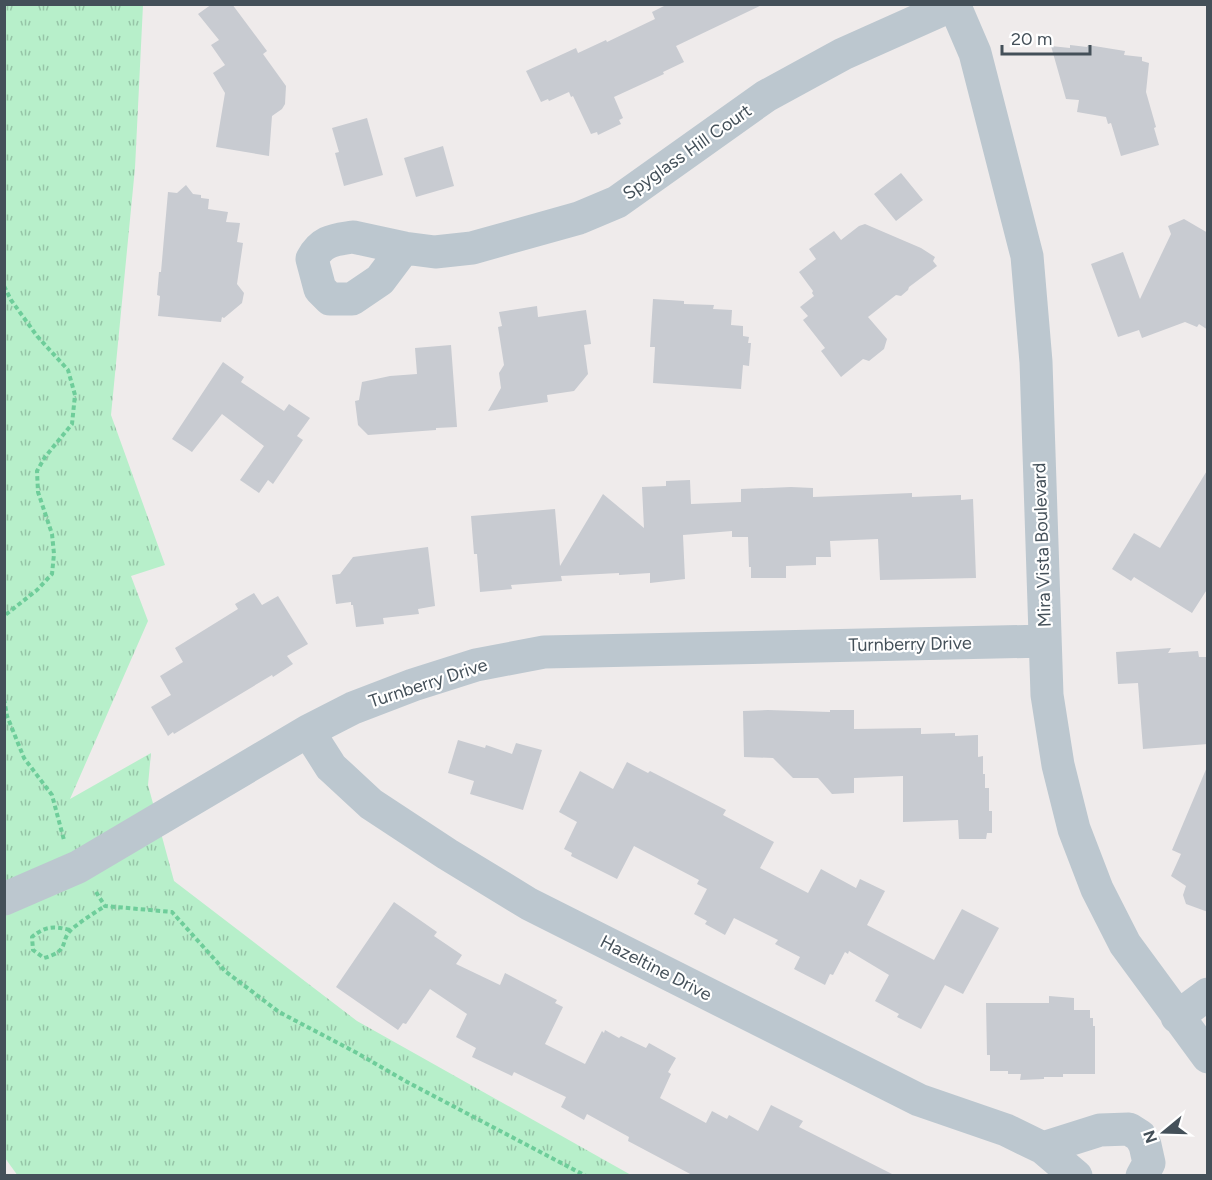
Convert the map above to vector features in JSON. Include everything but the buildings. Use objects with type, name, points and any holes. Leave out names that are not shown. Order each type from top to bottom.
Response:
[{"type":"street","name":"Spyglass Hill Court","points":[[404,248],[435,252],[472,248],[579,218],[617,202],[766,96],[843,54],[954,5]]},
{"type":"street","name":"Mira Vista Boulevard","points":[[954,5],[975,53],[1027,256],[1036,362],[1047,695],[1058,765],[1074,829],[1097,889],[1125,944],[1208,1057]]},
{"type":"street","name":"Turnberry Drive","points":[[4,899],[78,867],[308,731],[353,708],[413,685],[476,665],[544,652],[1045,640]]},
{"type":"street","name":"Hazeltine Drive","points":[[308,731],[331,767],[371,804],[529,904],[919,1100],[1006,1130],[1043,1148],[1076,1176]]},
{"type":"street","points":[[1178,1017],[1208,994]]},
{"type":"street","points":[[1043,1148],[1100,1130],[1129,1129],[1140,1136],[1145,1145],[1149,1163],[1142,1176]]},
{"type":"path","points":[[4,286],[11,300],[37,336],[68,370],[75,395],[72,424],[45,457],[37,471],[38,492],[52,534],[54,555],[52,574],[37,590],[4,616]]},
{"type":"path","points":[[4,699],[24,758],[52,795],[66,847],[105,906]]},
{"type":"path","points":[[70,930],[58,927],[41,929],[32,937],[33,950],[44,958],[57,954],[64,946],[70,930],[105,906],[172,912],[225,971],[279,1011],[408,1083],[586,1176]]},
{"type":"green space","points":[[5,5],[143,5],[135,168],[111,415],[165,565],[131,576],[148,621],[70,799],[151,753],[148,785],[174,881],[357,1021],[631,1175],[18,1176],[5,1158]]}]
